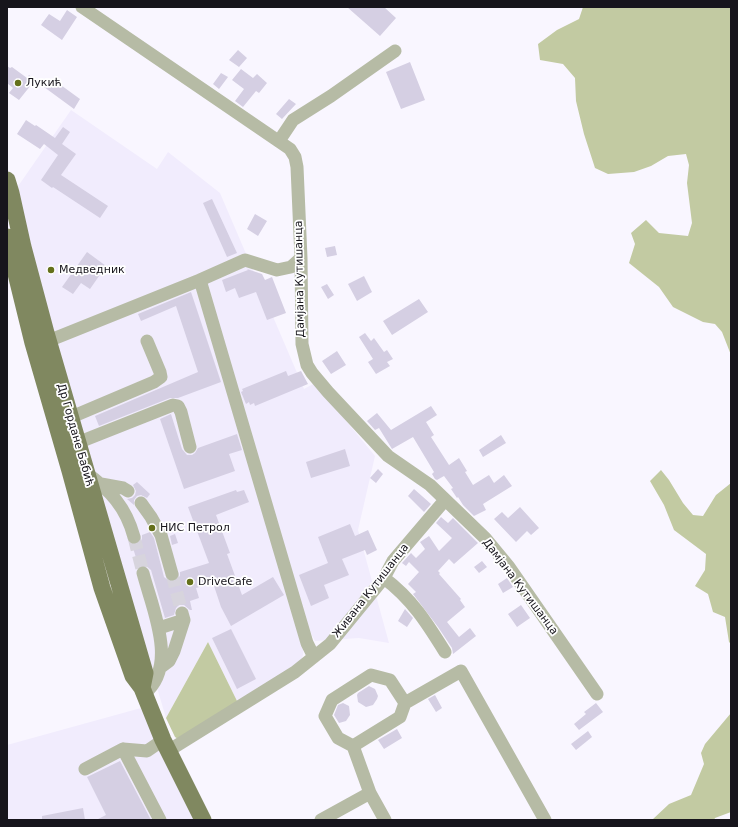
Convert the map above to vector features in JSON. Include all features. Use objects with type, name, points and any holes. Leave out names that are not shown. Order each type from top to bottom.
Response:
[{"type":"main road","name":"Др Гордане Бабић","points":[[7,180],[48,341],[63,421],[102,588],[133,676],[143,691],[165,746],[203,820]]},
{"type":"main road","name":"Др Гордане Бабић","points":[[7,237],[33,343],[63,421],[77,443],[86,472],[145,673],[143,691]]},
{"type":"street","name":"Дамјана Кутишанца","points":[[82,7],[290,148],[295,157],[297,167],[302,258],[302,344],[307,365],[328,392],[388,456],[425,481],[485,538],[508,567],[597,694]]},
{"type":"street","points":[[278,141],[293,120],[332,96],[396,51]]},
{"type":"street","points":[[48,341],[200,280],[245,260],[277,270],[291,267],[302,258]]},
{"type":"street","points":[[200,280],[305,635],[314,657]]},
{"type":"street","points":[[63,421],[154,382],[161,377],[148,341]]},
{"type":"street","points":[[77,443],[173,405],[178,406],[190,447]]},
{"type":"street","points":[[86,472],[101,484],[123,509],[134,537]]},
{"type":"street","points":[[101,484],[123,488],[128,491]]},
{"type":"street","name":"Живана Кутишанца","points":[[122,749],[147,751],[165,746],[295,672],[330,644],[384,578],[393,561],[446,500]]},
{"type":"street","points":[[142,503],[161,535],[172,574]]},
{"type":"street","points":[[143,573],[159,628],[162,656],[161,667],[151,689],[143,691]]},
{"type":"street","points":[[384,578],[402,592],[414,604],[446,652]]},
{"type":"street","points":[[159,628],[183,616],[174,651],[169,661],[161,667]]},
{"type":"street","points":[[353,746],[400,717],[405,703],[461,671],[545,820]]},
{"type":"street","points":[[385,820],[370,793],[353,746],[338,738],[325,716],[332,700],[371,676],[390,680],[405,703]]},
{"type":"street","points":[[85,769],[122,749],[160,820]]},
{"type":"street","points":[[321,820],[370,793]]},
{"type":"shaded area","points":[[71,110],[157,169],[168,152],[220,193],[304,389],[315,383],[375,456],[358,530],[389,643],[359,638],[315,641],[283,580],[304,643],[303,655],[298,667],[238,703],[208,642],[166,718],[85,445],[14,192]]},
{"type":"shaded area","points":[[141,708],[203,820],[7,820],[7,745]]},
{"type":"green space","points":[[583,7],[731,7],[731,355],[722,332],[715,324],[703,322],[673,307],[659,287],[629,263],[635,244],[631,233],[646,220],[659,233],[688,236],[692,223],[687,183],[689,165],[686,154],[668,156],[651,166],[634,172],[608,174],[595,168],[584,134],[576,101],[575,78],[563,64],[540,60],[538,44],[557,30],[579,19]]},
{"type":"green space","points":[[661,470],[693,515],[703,516],[716,495],[731,483],[731,644],[729,642],[725,617],[713,612],[708,594],[695,586],[705,570],[706,554],[674,530],[664,505],[650,481]]},
{"type":"green space","points":[[208,642],[238,703],[178,739],[175,737],[166,718]]},
{"type":"green space","points":[[731,713],[731,812],[715,818],[714,820],[652,820],[669,804],[691,795],[704,764],[701,753],[705,744]]},
{"type":"building","points":[[347,7],[384,7],[396,18],[380,36]]},
{"type":"building","points":[[67,10],[77,17],[62,40],[41,25],[49,14],[60,21]]},
{"type":"building","points":[[238,50],[247,58],[239,67],[229,60]]},
{"type":"building","points":[[410,62],[425,100],[401,109],[386,72]]},
{"type":"building","points":[[7,66],[10,68],[12,67],[27,78],[29,75],[35,80],[19,100],[9,93],[13,88],[7,83]]},
{"type":"building","points":[[241,69],[253,78],[257,74],[267,83],[259,93],[256,91],[243,107],[235,101],[244,89],[232,80]]},
{"type":"building","points":[[221,73],[228,77],[219,89],[213,84]]},
{"type":"building","points":[[50,79],[80,99],[74,109],[44,87]]},
{"type":"building","points":[[289,99],[296,104],[282,119],[276,114]]},
{"type":"building","points":[[26,120],[55,138],[63,127],[70,132],[62,144],[76,154],[61,175],[108,206],[100,218],[41,180],[58,155],[44,144],[40,149],[17,134]]},
{"type":"building","points":[[212,199],[237,253],[227,257],[203,203]]},
{"type":"building","points":[[255,214],[267,221],[258,236],[247,229]]},
{"type":"building","points":[[335,246],[337,255],[327,257],[325,248]]},
{"type":"building","points":[[87,252],[106,266],[90,289],[81,283],[73,294],[62,287]]},
{"type":"building","points":[[247,269],[262,274],[265,280],[272,277],[286,313],[267,320],[256,292],[239,298],[235,288],[226,292],[222,280],[248,270]]},
{"type":"building","points":[[364,276],[372,292],[357,301],[348,284]]},
{"type":"building","points":[[327,284],[334,295],[328,299],[321,287]]},
{"type":"building","points":[[191,292],[221,382],[178,398],[170,398],[99,426],[95,416],[198,372],[176,306],[141,321],[138,314]]},
{"type":"building","points":[[419,299],[428,312],[392,335],[383,321]]},
{"type":"building","points":[[365,333],[371,341],[374,338],[384,352],[387,350],[393,359],[387,362],[390,366],[376,374],[368,362],[373,359],[359,337]]},
{"type":"building","points":[[337,351],[346,365],[331,374],[322,361]]},
{"type":"building","points":[[286,371],[288,376],[301,371],[308,384],[255,406],[254,403],[250,405],[249,402],[246,404],[241,392],[243,391],[242,389]]},
{"type":"building","points":[[431,406],[437,415],[426,422],[434,435],[431,437],[449,465],[459,458],[473,485],[489,475],[494,483],[504,475],[512,486],[483,504],[486,510],[474,516],[463,505],[458,497],[457,498],[451,489],[453,488],[444,476],[437,480],[435,479],[432,474],[434,472],[413,437],[392,449],[379,428],[375,430],[367,421],[377,413],[391,430]]},
{"type":"building","points":[[171,414],[182,449],[187,455],[192,455],[198,448],[237,434],[242,450],[229,454],[235,471],[184,489],[160,419]]},
{"type":"building","points":[[501,435],[506,443],[483,457],[479,450]]},
{"type":"building","points":[[345,449],[350,466],[311,478],[306,462]]},
{"type":"building","points":[[378,469],[383,474],[376,483],[370,478]]},
{"type":"building","points":[[137,482],[150,494],[147,498],[141,495],[137,496],[134,500],[134,505],[127,499],[132,498],[135,495],[136,491],[133,485]]},
{"type":"building","points":[[414,489],[431,504],[424,512],[408,496]]},
{"type":"building","points":[[236,490],[237,492],[244,490],[249,502],[216,515],[230,553],[227,554],[242,595],[273,577],[284,595],[231,626],[221,607],[213,583],[196,588],[199,598],[190,601],[192,610],[184,605],[179,605],[176,608],[174,615],[165,618],[151,570],[145,565],[139,567],[132,545],[140,543],[142,535],[150,532],[154,538],[164,577],[170,582],[175,582],[180,576],[180,572],[209,563],[188,507]]},
{"type":"building","points":[[520,507],[539,528],[531,535],[527,531],[516,542],[494,519],[502,512],[508,518]]},
{"type":"building","points":[[441,517],[448,523],[453,518],[478,543],[454,564],[449,559],[438,571],[461,599],[460,600],[465,607],[447,622],[459,637],[470,628],[476,636],[453,654],[452,648],[438,627],[413,594],[416,592],[408,584],[419,572],[409,562],[406,566],[402,563],[411,553],[416,558],[425,549],[420,542],[429,536],[439,551],[452,538],[436,523]]},
{"type":"building","points":[[350,524],[355,536],[368,530],[377,550],[367,555],[365,550],[342,559],[349,575],[324,585],[329,598],[311,606],[299,575],[328,563],[318,537]]},
{"type":"building","points":[[175,534],[178,543],[172,545],[170,536]]},
{"type":"building","points":[[482,561],[487,567],[479,573],[474,567]]},
{"type":"building","points":[[507,578],[513,587],[503,593],[498,584]]},
{"type":"building","points":[[521,605],[530,618],[517,627],[508,614]]},
{"type":"building","points":[[405,609],[413,618],[407,627],[398,621]]},
{"type":"building","points":[[231,629],[256,679],[237,689],[212,638]]},
{"type":"building","points":[[369,686],[375,689],[378,696],[373,705],[366,707],[358,702],[357,695]]},
{"type":"building","points":[[435,695],[442,708],[436,712],[428,699]]},
{"type":"building","points":[[343,703],[349,706],[350,715],[346,721],[339,723],[334,715],[338,705]]},
{"type":"building","points":[[596,703],[603,712],[579,730],[574,724],[586,714],[584,712]]},
{"type":"building","points":[[397,729],[402,738],[384,749],[378,740]]},
{"type":"building","points":[[588,731],[592,737],[576,750],[571,744]]},
{"type":"building","points":[[120,761],[151,820],[96,820],[106,815],[87,777]]},
{"type":"building","points":[[83,808],[85,820],[42,820],[42,816]]},
{"type":"tunnel","points":[[134,537],[143,573]]},
{"type":"tunnel","points":[[172,574],[182,613]]},
{"type":"place","name":"Лукић","points":[[18,83]]},
{"type":"place","name":"Медведник","points":[[51,270]]},
{"type":"place","name":"НИС Петрол","points":[[152,528]]},
{"type":"place","name":"DriveCafe","points":[[190,582]]}]
